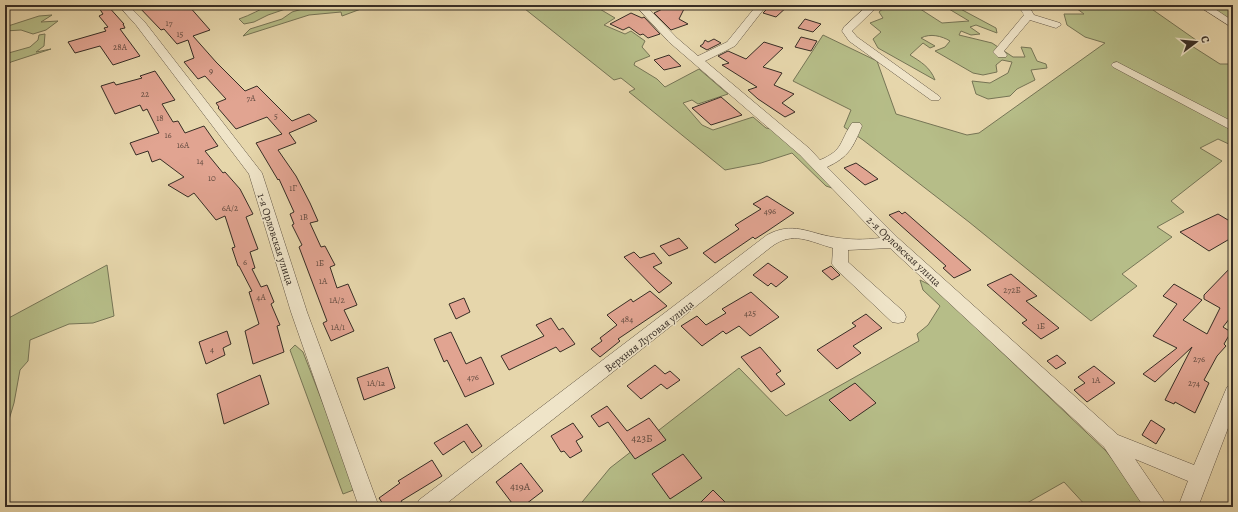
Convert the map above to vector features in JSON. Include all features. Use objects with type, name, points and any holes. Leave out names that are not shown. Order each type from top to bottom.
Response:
[{"type":"street","name":"1-я Орловская улица","points":[[123,5],[144,29],[255,173],[300,312],[369,507]]},
{"type":"street","name":"2-я Орловская улица","points":[[640,5],[673,40],[805,152],[893,242],[1111,441],[1156,507]]},
{"type":"street","points":[[697,61],[731,44],[762,5]]},
{"type":"street","points":[[874,5],[860,22],[849,27],[847,31],[853,39],[935,98]]},
{"type":"street","points":[[1002,55],[998,52],[1028,16],[1027,10],[1023,5]]},
{"type":"street","points":[[1202,5],[1233,25]]},
{"type":"street","points":[[1028,16],[1056,25]]},
{"type":"street","points":[[1117,65],[1233,127]]},
{"type":"street","points":[[818,166],[834,159],[848,147],[856,126]]},
{"type":"street","name":"Верхняя Луговая улица","points":[[426,507],[590,382],[737,265],[776,237],[792,232],[803,232],[824,241],[841,244],[893,242]]},
{"type":"street","points":[[841,244],[840,264],[898,317]]},
{"type":"street","points":[[1188,507],[1233,392]]},
{"type":"street","points":[[1111,441],[1199,476]]},
{"type":"green space","points":[[271,5],[297,5],[268,15],[254,22],[244,24],[239,19],[248,16]]},
{"type":"green space","points":[[316,5],[336,5],[330,7],[359,8],[367,5],[380,5],[369,6],[342,16],[341,12],[309,15],[243,36],[250,29],[282,19],[292,12]]},
{"type":"green space","points":[[532,5],[593,5],[615,18],[604,25],[625,34],[631,31],[645,41],[642,47],[650,56],[635,62],[634,65],[657,79],[665,87],[699,69],[728,94],[698,104],[692,100],[683,103],[702,125],[713,130],[753,117],[766,128],[772,129],[803,154],[832,188],[826,186],[792,153],[761,163],[725,170],[629,92],[635,89],[621,78],[614,80],[525,9],[533,6]]},
{"type":"green space","points":[[893,5],[914,5],[942,23],[969,21],[949,9],[935,5],[953,5],[996,28],[997,33],[976,25],[970,27],[980,34],[971,35],[961,31],[959,35],[992,43],[1013,57],[1025,57],[1021,47],[1031,48],[1037,61],[1046,64],[1047,68],[1031,70],[1035,80],[1017,89],[1010,96],[988,99],[976,94],[972,81],[990,83],[1008,73],[1012,62],[1002,60],[996,65],[997,72],[983,75],[973,73],[935,51],[945,47],[950,41],[932,35],[925,36],[921,38],[935,46],[930,48],[923,43],[910,55],[928,68],[935,80],[878,48],[873,39],[881,32],[870,23],[883,18],[879,12],[885,7]]},
{"type":"green space","points":[[1072,5],[1146,5],[1196,40],[1184,41],[1220,64],[1233,64],[1233,146],[1218,139],[1200,148],[1222,161],[1171,201],[1184,212],[1157,227],[1172,237],[1122,274],[1137,286],[1091,321],[969,222],[844,127],[851,110],[793,81],[823,35],[877,61],[896,114],[967,135],[979,133],[1105,43],[1085,37],[1067,25],[1064,14],[1084,14]]},
{"type":"green space","points":[[1207,5],[1233,5],[1233,21]]},
{"type":"green space","points":[[52,15],[41,22],[58,21],[46,30],[33,34],[21,30],[5,31],[5,27],[39,16]]},
{"type":"green space","points":[[45,34],[44,46],[36,52],[51,49],[11,62],[5,67],[5,54],[30,47],[38,40],[39,35]]},
{"type":"green space","points":[[107,265],[114,316],[93,323],[69,324],[30,340],[28,361],[20,370],[14,403],[5,433],[5,320]]},
{"type":"green space","points":[[920,280],[932,286],[1106,451],[1149,507],[1087,507],[1064,482],[1020,507],[578,507],[610,468],[739,368],[786,416],[919,341],[917,334],[928,325],[940,306],[923,290]]},
{"type":"green space","points":[[295,345],[303,352],[356,489],[343,494],[290,350]]},
{"type":"building","points":[[97,5],[107,5],[124,24],[125,28],[120,29],[140,56],[113,65],[100,46],[75,53],[68,42],[106,31],[104,28],[108,27],[99,16],[103,14]]},
{"type":"building","points":[[137,5],[188,5],[210,30],[193,36],[245,91],[257,86],[292,121],[309,114],[317,121],[289,133],[296,143],[278,150],[296,176],[318,221],[310,223],[321,247],[325,246],[335,265],[330,267],[337,288],[348,284],[357,305],[344,310],[354,331],[331,341],[323,323],[327,321],[299,247],[302,245],[292,225],[294,224],[290,214],[294,212],[279,179],[278,180],[256,143],[282,134],[267,117],[236,129],[218,108],[219,107],[216,103],[226,99],[205,76],[198,79],[184,62],[194,58],[188,40],[177,44],[164,29],[161,30]]},
{"type":"building","points":[[671,5],[676,5],[684,9],[679,19],[688,24],[671,30],[654,13]]},
{"type":"building","points":[[771,5],[789,5],[776,17],[763,13]]},
{"type":"building","points":[[631,13],[642,18],[644,17],[660,34],[648,38],[643,34],[640,35],[629,27],[623,30],[610,24]]},
{"type":"building","points":[[805,19],[821,24],[813,32],[798,28]]},
{"type":"building","points":[[801,37],[817,41],[811,51],[795,47]]},
{"type":"building","points":[[714,39],[721,43],[707,50],[700,46],[705,40],[708,42]]},
{"type":"building","points":[[764,42],[783,48],[763,67],[782,73],[774,85],[794,94],[782,103],[795,112],[785,117],[758,99],[748,90],[757,87],[722,65],[729,63],[718,56],[728,51],[746,59]]},
{"type":"building","points":[[669,55],[681,66],[664,70],[654,60]]},
{"type":"building","points":[[155,71],[175,100],[162,104],[173,122],[178,121],[185,133],[204,126],[218,146],[205,151],[223,173],[225,172],[240,189],[253,214],[246,217],[258,249],[250,252],[255,268],[252,269],[261,287],[267,285],[274,302],[271,304],[280,325],[277,326],[284,352],[253,364],[245,331],[259,324],[249,292],[252,291],[238,266],[232,248],[235,247],[225,216],[216,220],[194,193],[188,197],[168,185],[184,177],[160,159],[152,162],[148,151],[136,155],[130,143],[159,133],[147,109],[143,111],[140,105],[115,114],[101,86],[114,82],[116,85],[142,78],[140,76]]},
{"type":"building","points":[[721,97],[742,115],[711,125],[692,108]]},
{"type":"building","points":[[856,163],[878,179],[865,185],[844,168]]},
{"type":"building","points":[[767,196],[794,213],[755,239],[753,237],[715,263],[703,253],[739,229],[735,225],[761,209],[753,204]]},
{"type":"building","points":[[899,211],[902,214],[905,212],[971,270],[954,278],[943,268],[946,266],[889,215]]},
{"type":"building","points":[[1218,214],[1233,223],[1233,237],[1209,251],[1180,232]]},
{"type":"building","points":[[679,238],[688,248],[669,256],[660,246]]},
{"type":"building","points":[[634,252],[640,258],[654,253],[662,263],[653,267],[672,283],[659,293],[624,257]]},
{"type":"building","points":[[768,263],[788,277],[776,287],[771,283],[768,286],[753,275]]},
{"type":"building","points":[[1233,265],[1233,314],[1223,327],[1231,332],[1224,344],[1226,346],[1217,356],[1204,380],[1209,383],[1195,413],[1175,402],[1174,404],[1165,400],[1192,347],[1155,382],[1143,374],[1177,348],[1153,336],[1177,304],[1163,296],[1174,284],[1202,300],[1183,320],[1207,334],[1220,308],[1204,299],[1204,295]]},
{"type":"building","points":[[831,266],[840,275],[832,280],[822,271]]},
{"type":"building","points":[[1011,274],[1037,296],[1026,301],[1059,328],[1041,339],[1022,323],[1027,320],[987,285]]},
{"type":"building","points":[[650,291],[667,306],[618,339],[620,341],[600,357],[591,349],[602,341],[600,338],[617,325],[607,315],[631,299],[633,302]]},
{"type":"building","points":[[751,292],[779,317],[750,336],[739,326],[726,334],[723,331],[702,346],[681,326],[697,316],[706,325],[726,313],[722,309]]},
{"type":"building","points":[[464,298],[470,312],[456,319],[449,304]]},
{"type":"building","points":[[866,314],[882,328],[853,346],[861,353],[837,369],[817,350],[856,326],[852,323]]},
{"type":"building","points":[[551,318],[559,330],[563,328],[575,344],[560,352],[556,347],[509,370],[501,356],[544,336],[536,325]]},
{"type":"building","points":[[227,331],[231,344],[223,348],[225,355],[206,364],[199,342]]},
{"type":"building","points":[[451,332],[466,364],[481,357],[494,384],[465,397],[447,360],[444,362],[434,339]]},
{"type":"building","points":[[760,347],[781,371],[776,374],[785,384],[771,392],[741,357]]},
{"type":"building","points":[[1057,355],[1066,363],[1056,369],[1047,361]]},
{"type":"building","points":[[655,365],[665,374],[670,371],[680,380],[667,389],[661,384],[641,399],[627,386]]},
{"type":"building","points":[[1094,366],[1115,383],[1087,402],[1074,390],[1085,383],[1078,377]]},
{"type":"building","points":[[388,367],[395,388],[364,400],[357,378]]},
{"type":"building","points":[[260,375],[269,404],[224,424],[217,394]]},
{"type":"building","points":[[855,383],[876,403],[850,421],[829,400]]},
{"type":"building","points":[[607,406],[627,431],[649,418],[666,440],[635,459],[608,422],[599,427],[591,416]]},
{"type":"building","points":[[1151,420],[1165,429],[1156,444],[1142,435]]},
{"type":"building","points":[[573,423],[583,437],[576,441],[582,451],[570,458],[564,451],[561,452],[551,436]]},
{"type":"building","points":[[467,424],[482,446],[472,453],[464,441],[443,455],[434,443]]},
{"type":"building","points":[[683,454],[702,478],[670,499],[652,474]]},
{"type":"building","points":[[432,460],[442,476],[401,501],[405,507],[385,507],[379,498],[400,483],[398,481]]},
{"type":"building","points":[[521,463],[543,491],[522,507],[515,507],[496,482]]},
{"type":"building","points":[[713,490],[730,507],[696,507]]}]
